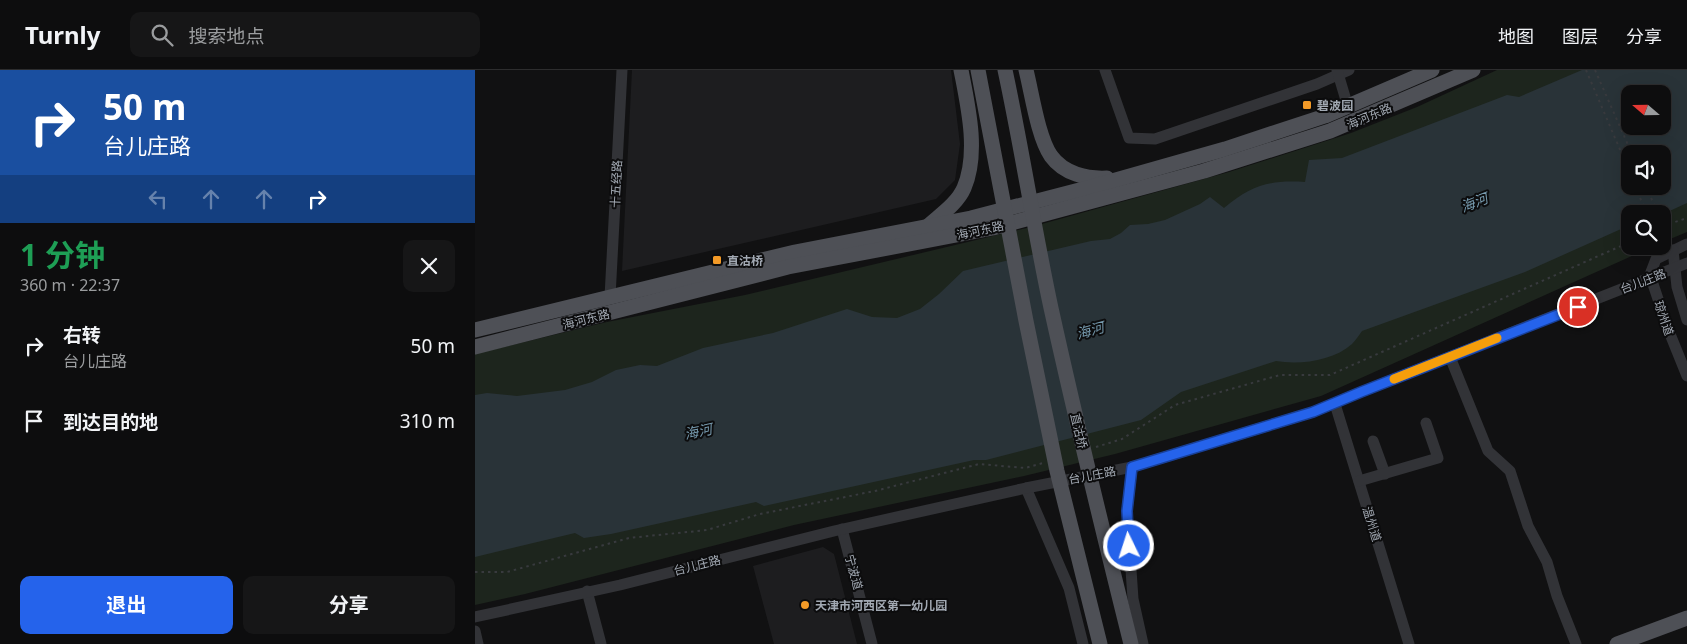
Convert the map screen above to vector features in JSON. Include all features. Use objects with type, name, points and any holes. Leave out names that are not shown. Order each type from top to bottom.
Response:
[{"type":"main road","points":[[927,227],[952,205],[964,188],[970,163],[971,123],[961,70]]},
{"type":"main road","points":[[977,70],[1057,471],[1100,644]]},
{"type":"main road","name":"直沽桥","points":[[1005,70],[1051,306],[1087,465],[1131,644]]},
{"type":"main road","points":[[1026,70],[1045,143],[1051,157],[1071,172],[1083,176],[1095,179],[1124,178]]},
{"type":"main road","name":"海河东路","points":[[475,330],[795,252],[971,218],[1124,178],[1225,149],[1325,116],[1432,70]]},
{"type":"main road","name":"海河东路","points":[[475,348],[788,267],[993,228],[1204,171],[1330,132],[1473,70]]},
{"type":"main road","points":[[1617,644],[1687,618]]},
{"type":"street","name":"十五经路","points":[[610,297],[621,70]]},
{"type":"street","points":[[1105,70],[1129,138],[1155,139],[1317,84],[1341,72],[1348,107]]},
{"type":"street","name":"台儿庄路","points":[[1673,250],[1687,244]]},
{"type":"street","points":[[1651,278],[1651,272],[1656,259],[1673,250]]},
{"type":"street","name":"琼州道","points":[[1673,250],[1674,269],[1681,303],[1687,320]]},
{"type":"street","name":"台儿庄路","points":[[475,617],[620,585],[842,529],[1026,488],[1132,467],[1335,404],[1687,263]]},
{"type":"street","name":"琼州道","points":[[1651,278],[1668,329],[1687,376]]},
{"type":"street","points":[[1450,357],[1488,451],[1510,471],[1528,526],[1547,562],[1557,596],[1576,644]]},
{"type":"street","name":"温州道","points":[[1335,404],[1409,644]]},
{"type":"street","points":[[1359,482],[1438,458],[1426,423]]},
{"type":"street","points":[[1373,441],[1385,474]]},
{"type":"street","points":[[1132,467],[1127,511],[1133,599],[1143,644]]},
{"type":"street","points":[[1026,488],[1069,588],[1083,644]]},
{"type":"street","name":"宁波道","points":[[842,529],[872,644]]},
{"type":"street","points":[[587,591],[601,644]]},
{"type":"street","points":[[475,631],[478,644]]},
{"type":"path","points":[[1586,70],[1621,153]]},
{"type":"path","points":[[1595,70],[1628,145]]},
{"type":"path","points":[[1671,223],[1687,218]]},
{"type":"path","points":[[1671,245],[1673,250]]},
{"type":"shaded area","points":[[632,70],[951,70],[960,144],[955,180],[936,199],[622,271]]},
{"type":"shaded area","points":[[1497,70],[1687,70],[1687,232],[1671,239],[1671,205],[1621,205],[1621,255],[1634,255],[1321,396],[1115,454],[1024,476],[794,525],[475,605],[475,354],[607,322],[745,295],[1031,227],[1229,172],[1351,133],[1417,107]]},
{"type":"shaded area","name":"天津市河西区第一幼儿园","points":[[823,547],[834,554],[857,644],[774,644],[753,566]]},
{"type":"water","name":"海河","points":[[1582,70],[1687,70],[1687,203],[1671,210],[1671,205],[1621,205],[1621,229],[1525,272],[1362,331],[1352,344],[1344,350],[1326,358],[1306,362],[1276,361],[1181,392],[1141,420],[986,460],[974,460],[764,506],[756,502],[611,534],[584,538],[575,533],[475,557],[475,395],[487,393],[517,396],[565,390],[592,382],[616,370],[640,365],[657,366],[703,348],[773,333],[847,309],[872,317],[897,318],[920,309],[963,271],[1091,241],[1110,239],[1130,225],[1148,224],[1165,220],[1200,204],[1210,197],[1224,208],[1243,194],[1261,186],[1281,182],[1305,182],[1309,160],[1342,158],[1507,95],[1519,97]]},
{"type":"slow traffic","points":[[1394,379],[1497,338]]},
{"type":"place","name":"碧波园","points":[[1307,105]]},
{"type":"place","name":"直沽桥","points":[[717,260]]},
{"type":"place","name":"天津市河西区第一幼儿园","points":[[805,605]]},
{"type":"route","points":[[1129,546],[1127,511],[1132,467],[1313,412],[1578,307]]}]
